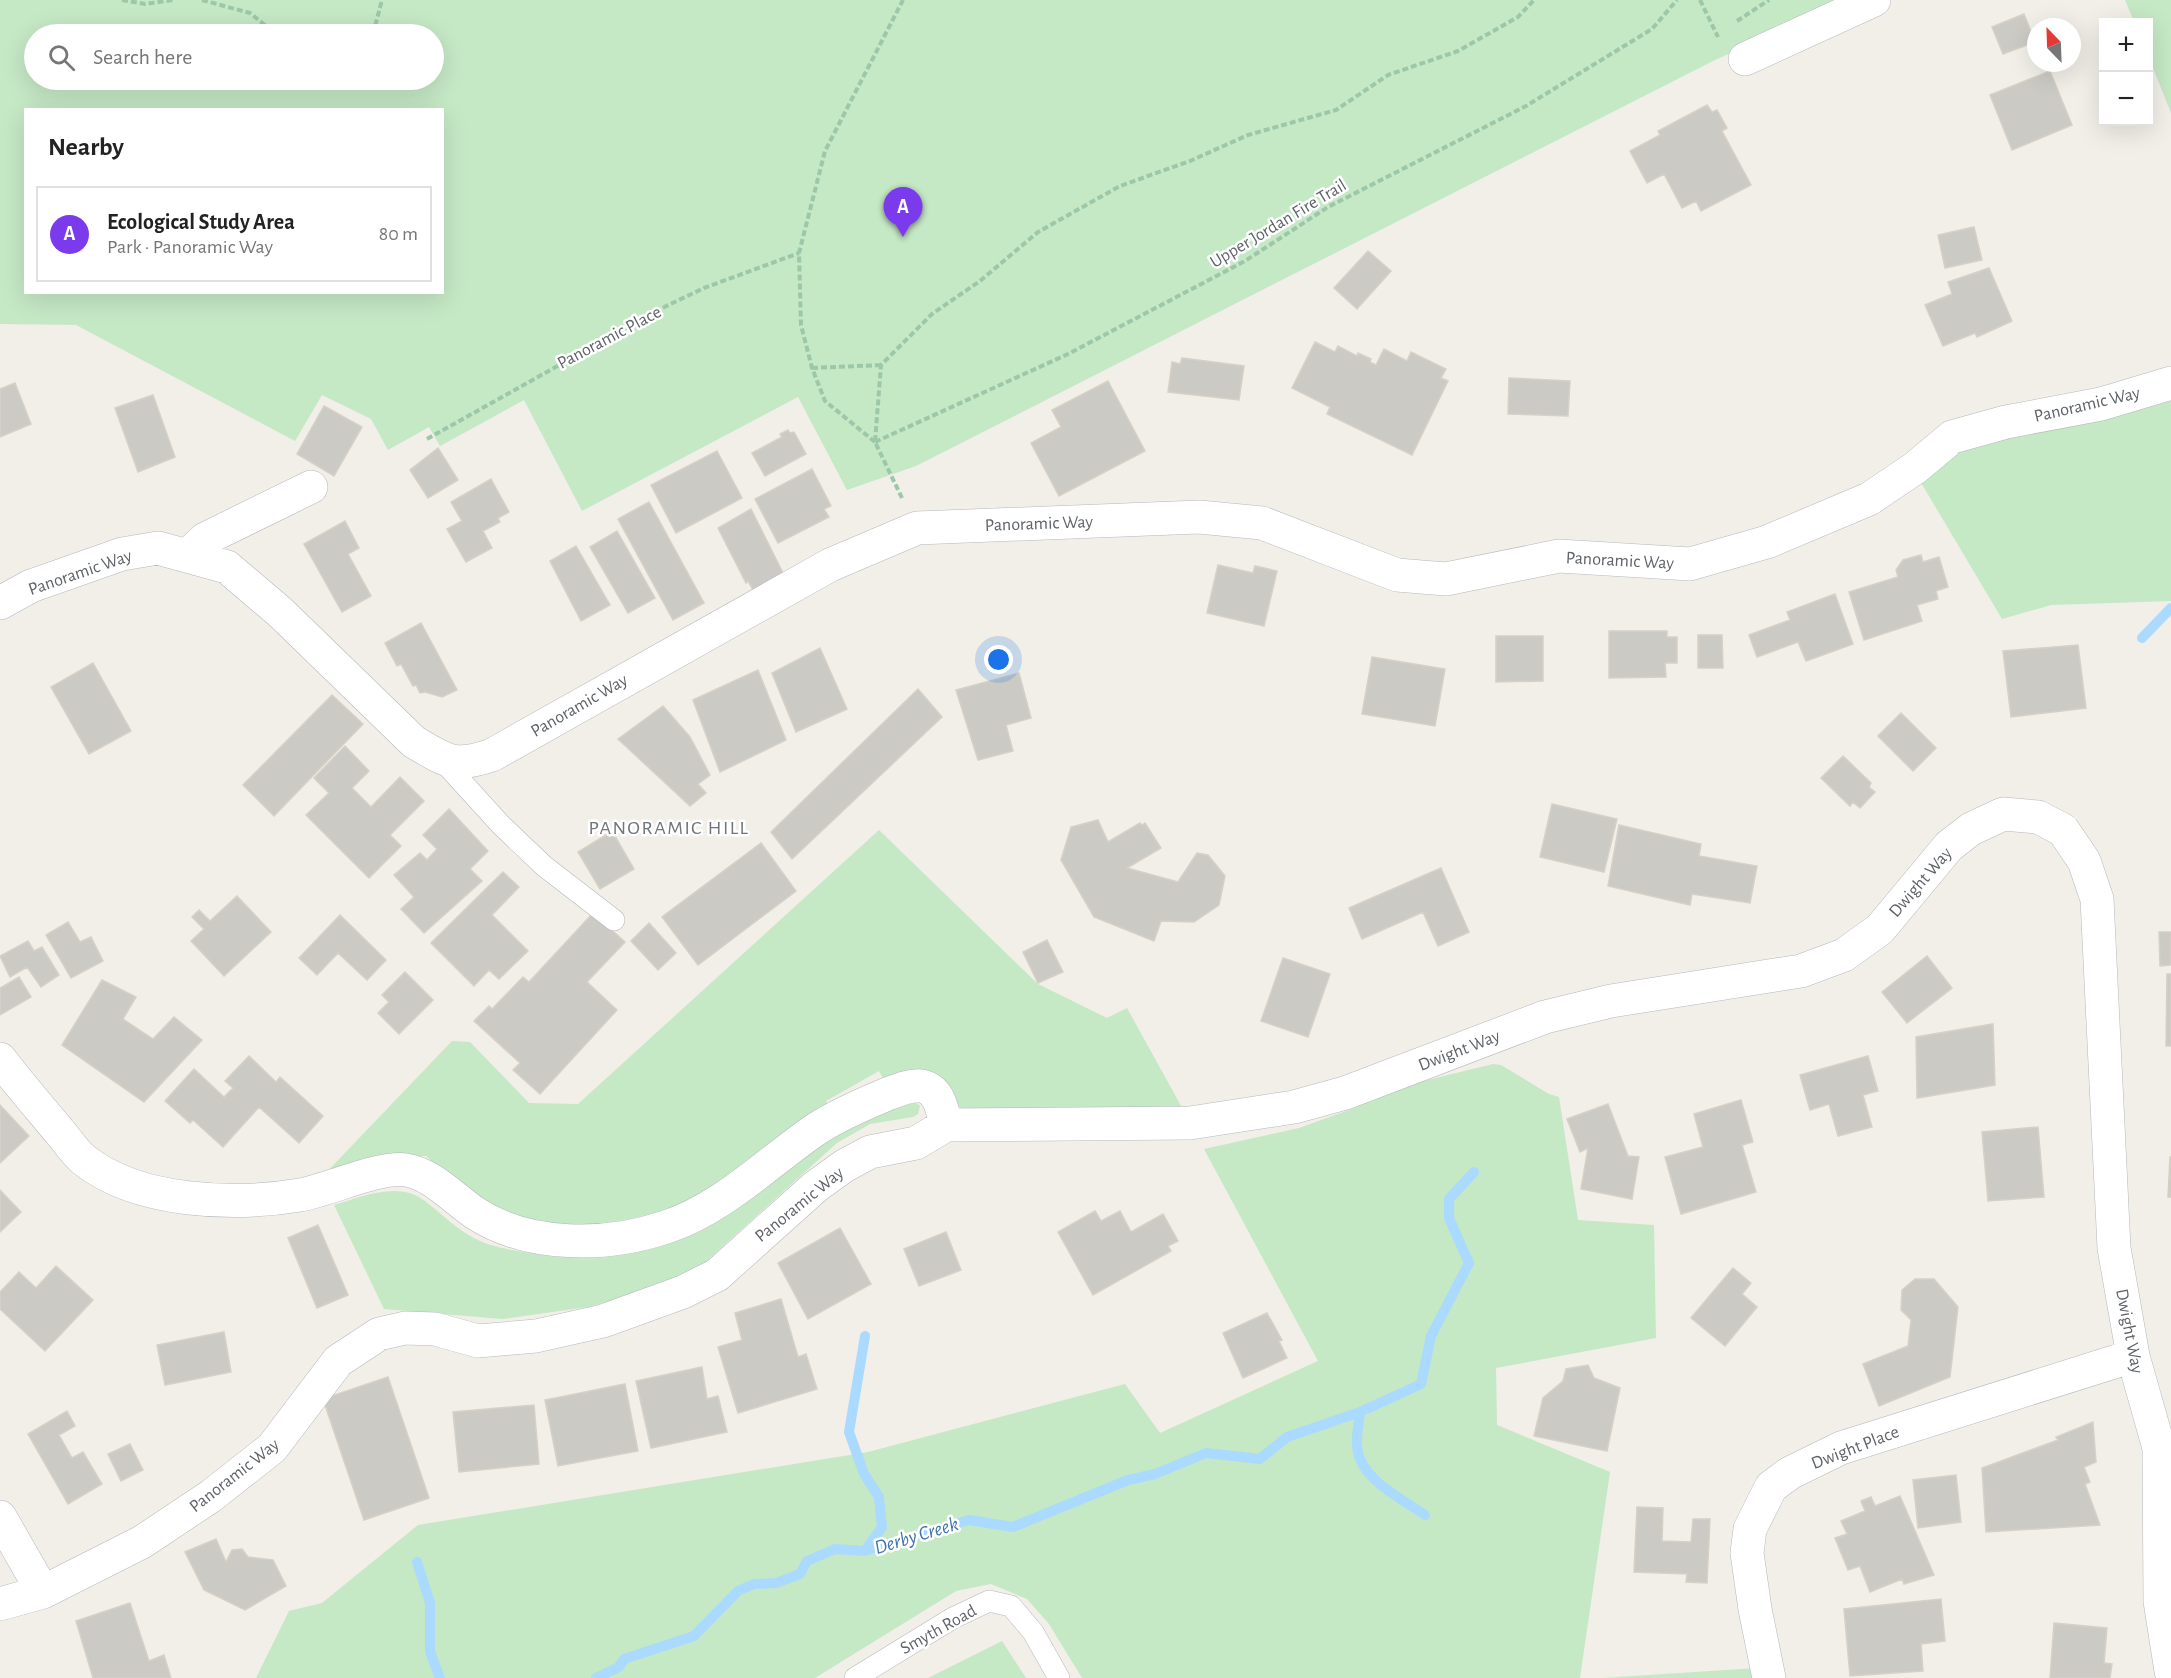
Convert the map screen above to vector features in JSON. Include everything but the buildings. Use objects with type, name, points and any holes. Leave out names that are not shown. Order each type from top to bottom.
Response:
[{"type":"street","points":[[1745,59],[1874,0]]},
{"type":"street","name":"Panoramic Way","points":[[0,603],[32,586],[122,554],[158,548],[227,567],[280,612],[414,742],[440,757],[465,764],[492,755],[830,565],[917,528],[1199,517],[1262,523],[1397,575],[1446,579],[1559,556],[1690,564],[1767,542],[1869,499],[1952,438],[2006,422],[2101,404],[2171,383]]},
{"type":"street","points":[[187,556],[205,539],[311,488]]},
{"type":"street","name":"Dwight Way","points":[[946,1125],[1190,1123],[1294,1107],[1345,1094],[1545,1017],[1611,1001],[1801,971],[1844,955],[1880,929],[1949,846],[1971,829],[2003,814],[2038,817],[2063,830],[2084,861],[2097,899],[2114,1248],[2133,1356],[2159,1448],[2160,1601],[2171,1671]]},
{"type":"street","points":[[0,1059],[83,1159],[113,1177],[153,1191],[229,1200],[288,1196],[386,1171],[406,1170],[428,1178],[493,1225],[527,1235],[563,1239],[616,1240],[667,1227],[709,1207],[815,1130],[899,1090],[919,1085],[930,1089],[939,1099],[946,1125]]},
{"type":"street","name":"Panoramic Way","points":[[0,1604],[43,1592],[142,1542],[211,1496],[272,1448],[286,1433],[310,1396],[338,1361],[379,1334],[405,1328],[435,1329],[478,1341],[536,1336],[603,1321],[673,1295],[717,1275],[815,1187],[844,1166],[870,1152],[916,1143],[946,1125]]},
{"type":"street","name":"Dwight Place","points":[[1769,1678],[1755,1609],[1747,1553],[1750,1529],[1771,1487],[1790,1473],[1841,1448],[2133,1356]]},
{"type":"street","points":[[0,1517],[43,1592]]},
{"type":"lane","points":[[440,757],[501,825],[544,866],[614,920]]},
{"type":"lane","name":"Smyth Road","points":[[855,1678],[953,1618],[989,1601],[1011,1606],[1033,1632],[1059,1678]]},
{"type":"path","points":[[122,0],[145,4],[173,0]]},
{"type":"path","points":[[202,0],[250,13],[264,24]]},
{"type":"path","points":[[376,24],[382,0]]},
{"type":"path","points":[[903,0],[825,151],[799,253],[801,325],[812,368],[825,401],[875,442],[917,528]]},
{"type":"path","points":[[812,368],[881,364],[932,314],[980,281],[1038,232],[1120,186],[1190,161],[1248,135],[1336,110],[1388,75],[1458,51],[1518,17],[1534,0]]},
{"type":"path","name":"Upper Jordan Fire Trail","points":[[875,442],[1078,349],[1245,261],[1328,207],[1526,106],[1652,29],[1677,0]]},
{"type":"path","points":[[1735,22],[1769,0]]},
{"type":"path","points":[[1717,35],[1726,28]]},
{"type":"path","name":"Panoramic Place","points":[[427,440],[656,311],[704,288],[799,253]]},
{"type":"path","points":[[875,442],[881,364]]},
{"type":"green space","points":[[0,0],[1850,0],[1715,60],[916,466],[847,490],[798,397],[582,511],[524,400],[440,446],[429,427],[388,450],[371,419],[322,395],[295,441],[76,325],[0,324]]},
{"type":"green space","points":[[2125,0],[2171,0],[2171,113],[2153,68],[2153,18],[2132,18]]},
{"type":"green space","points":[[2171,394],[2171,601],[2051,605],[2002,619],[1920,481],[1951,453]]},
{"type":"green space","points":[[879,830],[1038,984],[1107,1018],[1127,1008],[1185,1113],[967,1116],[942,1086],[887,1085],[879,1071],[826,1101],[830,1111],[702,1199],[649,1222],[595,1230],[498,1214],[473,1199],[426,1156],[391,1158],[320,1179],[452,1041],[470,1042],[529,1103],[578,1104]]},
{"type":"green space","points":[[1493,1064],[1501,1065],[1549,1094],[1559,1097],[1578,1220],[1654,1225],[1656,1338],[1496,1368],[1497,1425],[1610,1472],[1580,1678],[1082,1678],[1049,1624],[1027,1599],[991,1584],[956,1591],[815,1678],[256,1678],[289,1611],[322,1603],[418,1525],[868,1452],[1125,1384],[1160,1433],[1318,1361],[1204,1149],[1299,1128],[1407,1085]]},
{"type":"green space","points":[[915,1102],[920,1106],[918,1114],[913,1117],[870,1124],[837,1143],[701,1266],[663,1287],[588,1307],[502,1319],[384,1309],[334,1205],[380,1192],[404,1192],[425,1201],[476,1239],[512,1250],[559,1255],[607,1255],[646,1250],[671,1242],[694,1230],[844,1131],[890,1110]]},
{"type":"green space","points":[[1002,1641],[1026,1678],[928,1678]]},
{"type":"green space","points":[[1757,1668],[1759,1678],[1602,1678]]},
{"type":"waterway","points":[[2142,638],[2171,608]]},
{"type":"waterway","name":"Derby Creek","points":[[596,1678],[619,1667],[624,1659],[694,1636],[738,1591],[754,1584],[776,1583],[800,1574],[807,1561],[835,1549],[865,1551],[969,1520],[1013,1527],[1128,1480],[1155,1474],[1206,1453],[1260,1459],[1287,1437],[1360,1412],[1421,1384],[1431,1336],[1469,1263],[1449,1218],[1449,1199],[1474,1172]]},
{"type":"waterway","points":[[865,1336],[849,1432],[864,1474],[879,1497],[882,1527],[865,1551]]},
{"type":"waterway","points":[[1360,1412],[1357,1446],[1365,1468],[1373,1478],[1393,1494],[1425,1515]]},
{"type":"waterway","points":[[417,1562],[430,1603],[430,1652],[440,1678]]},
{"type":"place","name":"Ecological Study Area","points":[[903,237]]},
{"type":"district","name":"PANORAMIC HILL","points":[[669,827]]}]
